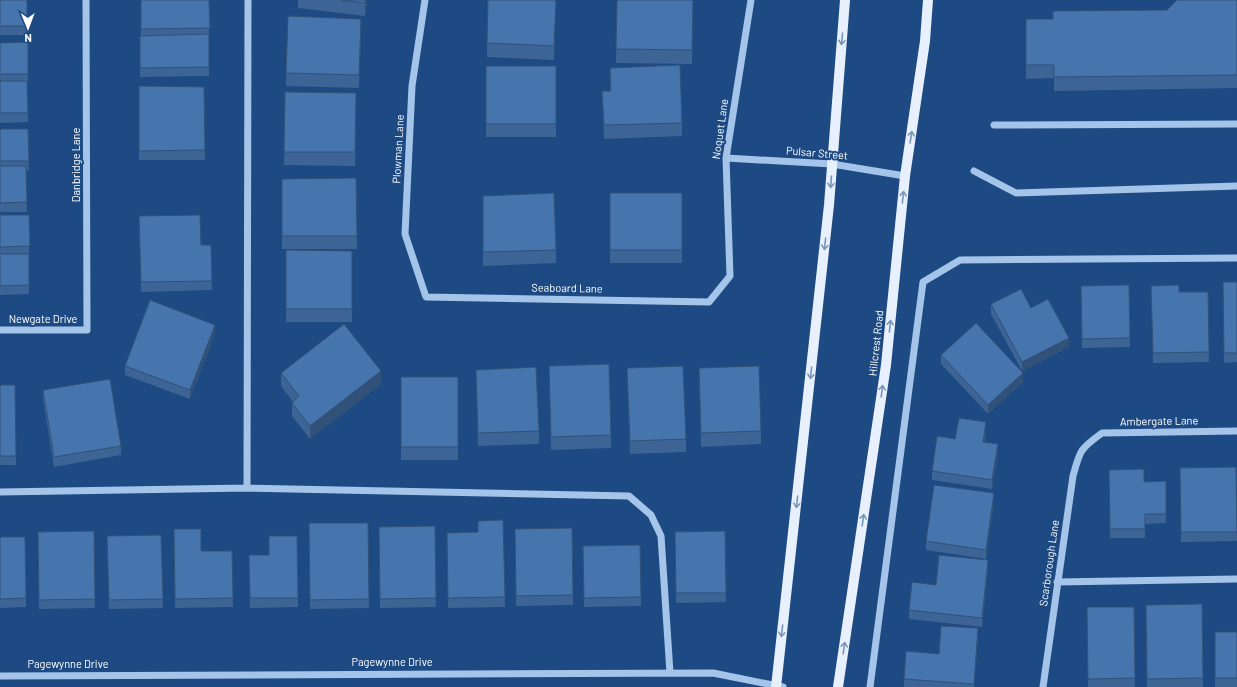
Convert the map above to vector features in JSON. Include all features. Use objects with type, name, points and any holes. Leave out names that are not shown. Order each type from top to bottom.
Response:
[{"type":"main road","points":[[778,687],[829,205],[845,0]]},
{"type":"main road","name":"Hillcrest Road","points":[[838,687],[886,365],[905,176],[925,41],[928,0]]},
{"type":"street","name":"Danbridge Lane","points":[[86,0],[87,330]]},
{"type":"street","points":[[247,488],[248,0]]},
{"type":"street","name":"Plowman Lane","points":[[425,0],[412,86],[405,234],[426,297]]},
{"type":"street","name":"Noquet Lane","points":[[709,302],[730,276],[726,158],[751,0]]},
{"type":"street","points":[[994,125],[1237,124]]},
{"type":"street","name":"Pulsar Street","points":[[726,158],[832,164],[905,176]]},
{"type":"street","points":[[974,171],[1016,193],[1237,186]]},
{"type":"street","points":[[870,687],[923,282],[960,260],[1237,258]]},
{"type":"street","name":"Seaboard Lane","points":[[426,297],[709,302]]},
{"type":"street","name":"Newgate Drive","points":[[0,330],[87,330]]},
{"type":"street","name":"Ambergate Lane","points":[[1085,445],[1102,433],[1237,431]]},
{"type":"street","name":"Scarborough Lane","points":[[1043,687],[1073,476],[1079,454],[1085,445]]},
{"type":"street","points":[[0,492],[247,488],[629,496],[651,515],[661,536],[670,673]]},
{"type":"street","points":[[1057,582],[1237,579]]},
{"type":"street","name":"Pagewynne Drive","points":[[0,676],[713,673],[742,678],[778,687]]},
{"type":"building","points":[[0,0],[27,0],[27,26],[0,26]]},
{"type":"building","points":[[141,0],[209,0],[210,28],[141,29]]},
{"type":"building","points":[[341,0],[365,0],[365,3]]},
{"type":"building","points":[[488,0],[556,0],[554,46],[487,43]]},
{"type":"building","points":[[617,0],[693,0],[692,50],[616,49]]},
{"type":"building","points":[[1177,0],[1237,0],[1237,75],[1054,77],[1054,65],[1026,65],[1026,19],[1053,19],[1053,11],[1167,10]]},
{"type":"building","points":[[288,16],[361,19],[359,75],[286,73]]},
{"type":"building","points":[[209,34],[209,67],[140,68],[140,36]]},
{"type":"building","points":[[28,42],[28,74],[0,74],[0,43]]},
{"type":"building","points":[[680,65],[682,123],[604,125],[602,91],[611,91],[610,68]]},
{"type":"building","points":[[486,66],[556,66],[556,124],[486,124]]},
{"type":"building","points":[[0,81],[27,81],[28,113],[0,113]]},
{"type":"building","points":[[139,86],[204,87],[205,150],[139,151]]},
{"type":"building","points":[[285,92],[356,93],[355,152],[284,152]]},
{"type":"building","points":[[0,129],[28,129],[29,161],[0,161]]},
{"type":"building","points":[[0,166],[26,166],[27,202],[0,203]]},
{"type":"building","points":[[356,178],[357,236],[282,236],[282,179]]},
{"type":"building","points":[[554,193],[556,250],[483,252],[483,196]]},
{"type":"building","points":[[610,193],[682,193],[682,250],[610,250]]},
{"type":"building","points":[[0,215],[29,215],[30,246],[0,247]]},
{"type":"building","points":[[200,215],[201,245],[211,245],[212,281],[141,282],[139,216]]},
{"type":"building","points":[[286,250],[352,251],[352,309],[286,309]]},
{"type":"building","points":[[0,254],[29,254],[29,285],[0,286]]},
{"type":"building","points":[[1223,282],[1237,282],[1237,353],[1224,353]]},
{"type":"building","points":[[1129,285],[1130,338],[1082,339],[1081,286]]},
{"type":"building","points":[[1179,285],[1179,292],[1208,292],[1209,352],[1153,353],[1151,286]]},
{"type":"building","points":[[1021,289],[1031,308],[1048,299],[1069,338],[1022,362],[991,304]]},
{"type":"building","points":[[150,300],[215,325],[190,390],[125,366]]},
{"type":"building","points":[[976,323],[1023,373],[988,405],[941,355]]},
{"type":"building","points":[[344,324],[381,371],[310,426],[292,403],[299,396],[281,373]]},
{"type":"building","points":[[609,364],[611,435],[551,437],[549,366]]},
{"type":"building","points":[[683,366],[686,439],[630,441],[627,368]]},
{"type":"building","points":[[759,366],[761,431],[701,433],[699,368]]},
{"type":"building","points":[[536,367],[539,431],[478,433],[476,370]]},
{"type":"building","points":[[401,377],[458,377],[458,447],[401,447]]},
{"type":"building","points":[[110,379],[121,446],[54,457],[43,390]]},
{"type":"building","points":[[0,385],[15,385],[16,456],[0,456]]},
{"type":"building","points":[[959,418],[986,422],[983,442],[998,444],[992,480],[932,471],[937,436],[955,439]]},
{"type":"building","points":[[1236,467],[1237,532],[1181,532],[1180,468]]},
{"type":"building","points":[[1144,469],[1144,482],[1166,481],[1166,514],[1145,514],[1145,529],[1110,529],[1109,470]]},
{"type":"building","points":[[934,485],[994,493],[986,550],[926,541]]},
{"type":"building","points":[[503,520],[505,597],[448,598],[447,533],[478,532],[478,521]]},
{"type":"building","points":[[309,523],[368,523],[369,599],[310,600]]},
{"type":"building","points":[[435,526],[436,598],[380,599],[379,527]]},
{"type":"building","points":[[572,528],[573,595],[516,596],[515,529]]},
{"type":"building","points":[[174,529],[201,529],[201,551],[232,551],[233,598],[175,599]]},
{"type":"building","points":[[94,531],[95,599],[39,600],[38,532]]},
{"type":"building","points":[[725,531],[726,593],[676,593],[675,532]]},
{"type":"building","points":[[161,535],[163,599],[109,600],[107,536]]},
{"type":"building","points":[[269,536],[297,536],[298,598],[250,598],[249,555],[269,555]]},
{"type":"building","points":[[0,537],[25,537],[26,598],[0,599]]},
{"type":"building","points":[[640,545],[641,597],[584,598],[583,546]]},
{"type":"building","points":[[939,555],[988,560],[982,618],[909,610],[912,582],[936,585]]},
{"type":"building","points":[[1202,604],[1203,678],[1147,679],[1146,605]]},
{"type":"building","points":[[1087,607],[1134,607],[1135,678],[1088,679]]},
{"type":"building","points":[[941,626],[978,628],[974,684],[904,679],[906,651],[939,654]]},
{"type":"building","points":[[1215,632],[1237,632],[1237,678],[1215,678]]}]
